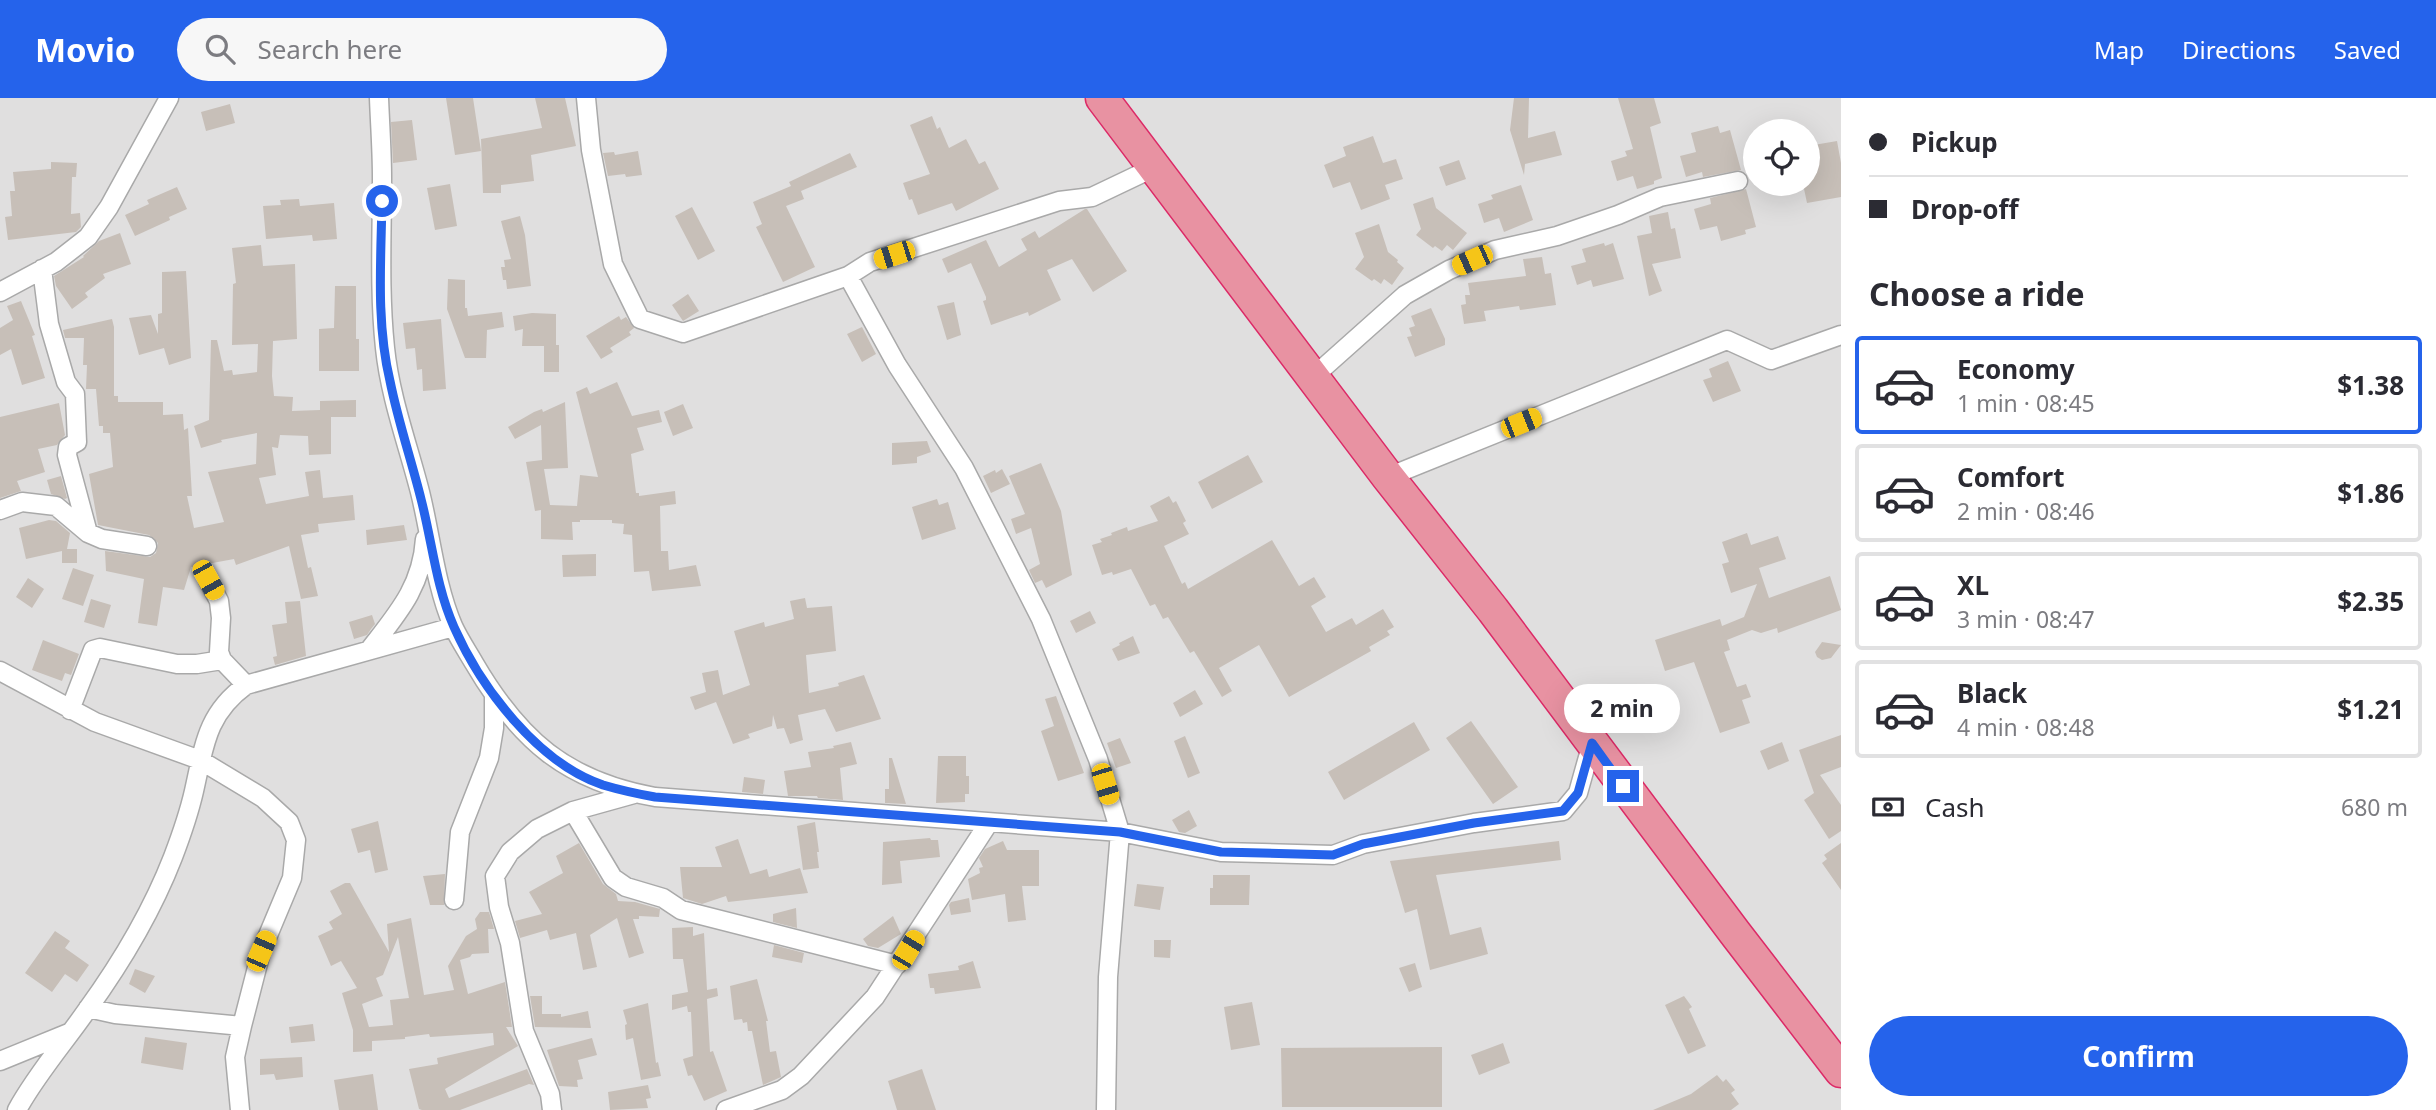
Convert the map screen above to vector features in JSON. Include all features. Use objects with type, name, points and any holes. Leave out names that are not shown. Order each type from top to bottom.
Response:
[{"type":"highway","points":[[1102,98],[1841,1071]]},
{"type":"street","points":[[0,292],[56,261],[88,237],[109,206],[169,98]]},
{"type":"street","points":[[379,98],[382,176],[381,292],[385,349],[389,380],[426,519],[441,588],[453,626],[494,697],[540,747],[571,769],[602,784],[637,793],[988,824],[1120,832],[1221,852],[1333,855],[1363,844],[1474,823],[1563,811],[1578,793],[1592,743]]},
{"type":"street","points":[[586,98],[591,150],[613,264],[640,319],[683,333],[848,276],[870,262],[1059,201],[1091,197],[1155,167]]},
{"type":"street","points":[[1313,377],[1405,295],[1449,270],[1496,250],[1557,236],[1660,197],[1738,181]]},
{"type":"street","points":[[42,269],[49,324],[66,382],[75,394],[77,442],[68,447],[67,455],[88,533]]},
{"type":"street","points":[[848,276],[897,365],[964,468],[1041,619],[1098,759],[1120,832],[1108,977],[1106,1110]]},
{"type":"street","points":[[1388,477],[1727,340],[1771,360],[1841,335]]},
{"type":"street","points":[[0,510],[22,502],[56,506],[88,533],[102,539],[147,546]]},
{"type":"street","points":[[370,649],[405,603],[415,583],[422,566],[426,519]]},
{"type":"street","points":[[208,580],[219,601],[219,652],[222,660],[246,685]]},
{"type":"street","points":[[17,1110],[89,1008],[131,942],[173,858],[194,792],[203,742],[217,715],[233,695],[246,685],[453,626]]},
{"type":"street","points":[[70,710],[93,650],[100,648],[177,664],[222,660]]},
{"type":"street","points":[[0,671],[70,710],[200,760],[263,798],[289,822],[296,840],[292,878],[261,951],[235,1057],[240,1110]]},
{"type":"street","points":[[454,900],[460,832],[489,758],[494,728],[494,697]]},
{"type":"street","points":[[552,1110],[550,1094],[524,1031],[510,943],[499,906],[495,876],[510,852],[537,829],[573,811],[637,793]]},
{"type":"street","points":[[573,811],[613,878],[626,887],[663,898],[681,910],[897,965]]},
{"type":"street","points":[[726,1110],[782,1090],[801,1076],[875,996],[988,824]]},
{"type":"street","points":[[89,1008],[115,1014],[242,1026]]},
{"type":"street","points":[[0,1061],[71,1032]]},
{"type":"shaded area","points":[[0,98],[1841,98],[1841,1110],[0,1110]]},
{"type":"building","points":[[446,98],[473,98],[481,151],[455,155]]},
{"type":"building","points":[[535,98],[565,98],[576,146],[531,155],[534,181],[501,185],[501,193],[483,193],[481,139],[542,128]]},
{"type":"building","points":[[1514,98],[1529,98],[1528,138],[1555,131],[1562,155],[1525,164],[1524,175],[1510,130]]},
{"type":"building","points":[[1618,98],[1654,98],[1661,123],[1650,127],[1662,178],[1654,181],[1654,184],[1637,189],[1633,176],[1617,181],[1611,161],[1627,156],[1625,151],[1633,149]]},
{"type":"building","points":[[230,104],[235,123],[206,131],[201,112]]},
{"type":"building","points":[[932,116],[949,148],[966,139],[979,164],[985,161],[999,189],[956,211],[952,203],[918,215],[903,183],[930,174],[910,125]]},
{"type":"building","points":[[412,120],[417,160],[393,163],[391,122]]},
{"type":"building","points":[[1718,126],[1720,133],[1730,130],[1741,170],[1703,177],[1702,172],[1686,177],[1680,156],[1696,152],[1691,133]]},
{"type":"building","points":[[1373,136],[1383,163],[1396,159],[1403,179],[1385,185],[1390,199],[1361,210],[1350,182],[1333,188],[1324,165],[1346,156],[1343,147]]},
{"type":"building","points":[[1837,141],[1841,163],[1841,197],[1807,203],[1806,196],[1820,196],[1820,144]]},
{"type":"building","points":[[638,151],[642,175],[608,176],[603,153],[614,152],[615,155]]},
{"type":"building","points":[[850,153],[857,167],[801,191],[804,199],[786,206],[815,267],[783,282],[756,227],[762,224],[753,202],[791,186],[789,182]]},
{"type":"building","points":[[1459,160],[1466,179],[1446,186],[1439,167]]},
{"type":"building","points":[[51,162],[77,163],[76,177],[72,177],[71,214],[80,213],[81,227],[76,232],[8,240],[5,217],[12,216],[10,191],[15,191],[13,172],[51,169]]},
{"type":"building","points":[[450,184],[457,226],[435,230],[427,188]]},
{"type":"building","points":[[1521,185],[1533,220],[1504,232],[1499,218],[1484,223],[1478,204],[1493,199],[1491,195]]},
{"type":"building","points":[[177,187],[187,209],[135,236],[125,215],[149,204],[147,200]]},
{"type":"building","points":[[1743,190],[1743,196],[1748,196],[1756,227],[1745,230],[1746,234],[1721,241],[1717,226],[1700,230],[1694,209],[1711,204],[1710,198]]},
{"type":"building","points":[[1433,197],[1436,208],[1467,233],[1453,250],[1447,245],[1442,251],[1435,246],[1433,248],[1416,235],[1421,229],[1413,204]]},
{"type":"building","points":[[299,199],[300,206],[334,203],[337,239],[313,241],[312,235],[266,239],[263,206],[281,205],[280,200]]},
{"type":"building","points":[[692,207],[715,251],[698,260],[675,216]]},
{"type":"building","points":[[1085,209],[1127,271],[1093,292],[1072,259],[1047,270],[1061,300],[1029,316],[1028,312],[991,325],[983,301],[986,297],[971,263],[948,273],[942,259],[986,240],[999,267],[1027,250],[1021,239],[1035,231],[1039,238]]},
{"type":"building","points":[[1668,212],[1671,229],[1675,228],[1681,258],[1652,264],[1662,291],[1649,296],[1637,236],[1652,233],[1649,216]]},
{"type":"building","points":[[520,216],[531,286],[507,289],[501,267],[505,267],[504,260],[511,259],[501,221]]},
{"type":"building","points":[[1379,224],[1388,252],[1404,268],[1392,285],[1384,279],[1381,284],[1374,279],[1372,281],[1355,269],[1364,257],[1355,233]]},
{"type":"building","points":[[120,233],[131,264],[103,274],[105,278],[85,293],[88,297],[72,309],[56,286],[54,276],[84,257],[99,241]]},
{"type":"building","points":[[1604,243],[1605,246],[1613,243],[1624,279],[1593,287],[1591,280],[1577,285],[1571,266],[1586,262],[1582,249]]},
{"type":"building","points":[[261,245],[263,266],[295,264],[297,339],[273,341],[274,396],[293,397],[292,411],[320,410],[320,401],[356,400],[356,417],[331,417],[331,454],[309,455],[308,436],[280,435],[278,448],[272,447],[276,475],[259,478],[266,504],[309,496],[305,472],[320,470],[323,498],[353,495],[355,520],[318,524],[319,532],[301,535],[308,568],[311,567],[318,596],[301,599],[289,546],[236,565],[234,559],[191,567],[184,590],[163,587],[157,626],[138,623],[144,579],[106,571],[105,551],[150,557],[156,553],[158,543],[149,535],[98,525],[89,474],[113,467],[110,433],[103,433],[103,426],[99,426],[96,389],[86,389],[84,338],[65,338],[63,330],[112,319],[114,396],[118,396],[118,402],[163,402],[163,415],[183,414],[184,430],[188,428],[192,496],[187,496],[194,528],[224,522],[208,472],[256,464],[257,433],[221,440],[222,442],[201,448],[194,426],[209,420],[211,340],[217,340],[224,371],[232,370],[233,375],[257,372],[258,344],[232,345],[233,284],[236,283],[232,248]]},
{"type":"building","points":[[1542,257],[1545,274],[1551,273],[1556,305],[1484,311],[1486,321],[1464,324],[1461,305],[1466,304],[1465,295],[1470,295],[1468,283],[1526,276],[1523,259]]},
{"type":"building","points":[[186,271],[191,358],[169,365],[164,348],[139,355],[129,318],[151,315],[158,334],[158,314],[162,313],[162,272]]},
{"type":"building","points":[[448,279],[465,280],[465,308],[468,316],[502,312],[504,327],[487,330],[486,358],[465,358],[447,309]]},
{"type":"building","points":[[335,286],[356,286],[359,371],[319,371],[319,329],[334,328]]},
{"type":"building","points":[[688,294],[699,311],[683,321],[672,305]]},
{"type":"building","points":[[21,301],[35,335],[32,336],[45,378],[22,385],[11,349],[0,355],[0,328],[13,320],[7,306]]},
{"type":"building","points":[[954,302],[961,335],[947,340],[937,306]]},
{"type":"building","points":[[1431,308],[1445,339],[1445,345],[1415,357],[1407,337],[1412,336],[1409,328],[1415,326],[1411,316]]},
{"type":"building","points":[[532,313],[556,314],[559,372],[544,372],[544,346],[522,346],[523,329],[515,331],[513,316]]},
{"type":"building","points":[[619,316],[621,320],[626,317],[634,328],[629,332],[631,335],[610,348],[613,352],[601,359],[586,336]]},
{"type":"building","points":[[441,319],[446,389],[423,391],[422,369],[417,370],[415,348],[406,349],[403,323]]},
{"type":"building","points":[[862,327],[876,354],[862,362],[847,334]]},
{"type":"building","points":[[1728,361],[1741,391],[1713,402],[1703,380],[1712,377],[1709,369]]},
{"type":"building","points":[[617,382],[632,416],[659,410],[662,422],[637,428],[644,450],[631,454],[636,493],[639,493],[639,496],[675,491],[676,504],[660,506],[661,551],[668,551],[669,570],[696,565],[701,586],[652,591],[649,571],[634,572],[632,535],[623,534],[624,524],[612,523],[612,520],[572,522],[573,540],[541,539],[541,510],[535,511],[526,462],[542,460],[541,425],[515,439],[508,427],[534,412],[542,409],[543,412],[565,402],[568,468],[544,469],[550,505],[577,506],[580,475],[598,477],[576,392],[587,387],[590,394]]},
{"type":"building","points":[[59,403],[65,435],[57,445],[38,449],[45,472],[17,481],[21,491],[0,498],[0,417]]},
{"type":"building","points":[[683,404],[693,428],[673,436],[664,412]]},
{"type":"building","points":[[927,441],[931,452],[917,457],[917,463],[892,465],[892,443]]},
{"type":"building","points":[[1248,455],[1263,482],[1212,509],[1198,482]]},
{"type":"building","points":[[1041,463],[1061,511],[1072,575],[1046,588],[1042,580],[1035,583],[1029,570],[1040,564],[1031,528],[1016,534],[1011,519],[1025,514],[1009,476]]},
{"type":"building","points":[[1002,469],[1010,484],[991,493],[983,476]]},
{"type":"building","points":[[61,476],[67,498],[65,499],[51,494],[47,480]]},
{"type":"building","points":[[1169,496],[1173,503],[1176,501],[1189,534],[1164,546],[1182,584],[1185,582],[1188,589],[1272,540],[1299,586],[1314,577],[1326,597],[1311,606],[1326,632],[1352,618],[1356,625],[1383,609],[1394,627],[1387,631],[1390,635],[1369,647],[1371,651],[1289,697],[1259,645],[1219,668],[1232,691],[1222,697],[1194,651],[1190,653],[1168,617],[1163,619],[1155,604],[1150,606],[1131,569],[1113,575],[1112,572],[1102,575],[1092,545],[1127,527],[1128,531],[1158,521],[1150,506]]},
{"type":"building","points":[[937,499],[939,505],[948,502],[956,529],[922,540],[912,507]]},
{"type":"building","points":[[49,520],[56,521],[70,533],[67,549],[77,549],[77,563],[62,563],[62,551],[26,559],[19,528]]},
{"type":"building","points":[[404,525],[407,540],[367,545],[366,530]]},
{"type":"building","points":[[1747,533],[1751,545],[1778,536],[1786,559],[1759,568],[1769,598],[1830,576],[1841,610],[1778,633],[1777,628],[1761,633],[1752,630],[1727,640],[1730,650],[1724,652],[1737,687],[1746,684],[1751,697],[1742,700],[1750,723],[1720,733],[1694,662],[1665,671],[1655,640],[1720,619],[1722,626],[1744,617],[1757,584],[1731,593],[1722,564],[1729,562],[1722,542]]},
{"type":"building","points":[[596,554],[596,576],[563,577],[562,555]]},
{"type":"building","points":[[73,568],[94,575],[83,606],[62,599]]},
{"type":"building","points":[[28,578],[44,589],[32,608],[16,597]]},
{"type":"building","points":[[805,598],[807,608],[832,606],[836,651],[806,655],[809,693],[839,686],[838,683],[864,675],[881,719],[836,732],[825,709],[798,715],[803,740],[790,744],[784,728],[777,729],[773,715],[772,726],[748,734],[750,738],[733,744],[716,702],[695,710],[690,697],[706,692],[702,673],[718,670],[723,695],[750,685],[734,631],[764,622],[765,627],[794,619],[790,601]]},
{"type":"building","points":[[91,599],[111,605],[104,628],[84,622]]},
{"type":"building","points":[[300,601],[306,656],[275,665],[273,657],[277,656],[272,625],[287,623],[285,602]]},
{"type":"building","points":[[1090,611],[1096,623],[1076,633],[1070,621]]},
{"type":"building","points":[[372,615],[375,624],[367,635],[354,639],[349,622]]},
{"type":"building","points":[[1133,636],[1140,653],[1118,661],[1112,649]]},
{"type":"building","points":[[43,640],[79,654],[71,675],[65,673],[62,681],[32,670]]},
{"type":"building","points":[[1822,642],[1841,645],[1831,658],[1822,660],[1815,652]]},
{"type":"building","points":[[1195,690],[1203,704],[1180,717],[1173,703]]},
{"type":"building","points":[[1056,696],[1084,773],[1058,781],[1041,731],[1054,726],[1045,699]]},
{"type":"building","points":[[1471,721],[1518,787],[1493,804],[1446,738]]},
{"type":"building","points":[[1414,722],[1430,750],[1344,800],[1328,772]]},
{"type":"building","points":[[1841,735],[1841,767],[1820,775],[1841,805],[1841,831],[1829,839],[1804,800],[1814,793],[1799,750]]},
{"type":"building","points":[[1185,736],[1200,773],[1188,778],[1174,741]]},
{"type":"building","points":[[1120,738],[1131,763],[1116,768],[1107,743]]},
{"type":"building","points":[[851,742],[857,764],[840,768],[843,800],[817,796],[788,796],[784,771],[811,767],[808,752]]},
{"type":"building","points":[[1782,742],[1789,761],[1768,770],[1760,751]]},
{"type":"building","points":[[938,756],[966,756],[969,794],[965,794],[965,802],[936,803]]},
{"type":"building","points":[[889,758],[892,758],[906,804],[885,803],[885,789],[889,789]]},
{"type":"building","points":[[744,777],[765,780],[763,794],[742,792]]},
{"type":"building","points":[[1189,810],[1197,826],[1185,833],[1179,832],[1172,820]]},
{"type":"building","points":[[378,821],[388,870],[375,873],[370,850],[358,853],[351,829]]},
{"type":"building","points":[[815,822],[819,868],[803,870],[797,826]]},
{"type":"building","points":[[930,838],[938,840],[940,857],[900,861],[902,883],[882,885],[883,842]]},
{"type":"building","points":[[738,839],[750,874],[767,869],[769,877],[800,868],[808,893],[728,902],[726,896],[702,904],[683,898],[680,867],[722,867],[715,847]]},
{"type":"building","points":[[1003,841],[1007,850],[1039,850],[1039,886],[1022,886],[1026,920],[1008,922],[1005,894],[972,900],[968,879],[980,873],[979,868],[983,867],[979,858],[985,849]]},
{"type":"building","points":[[1559,841],[1561,860],[1436,875],[1450,935],[1481,927],[1488,954],[1430,970],[1417,909],[1405,913],[1390,861]]},
{"type":"building","points":[[579,843],[603,884],[616,894],[618,901],[635,902],[660,909],[659,917],[639,916],[639,919],[633,919],[644,953],[629,958],[617,918],[590,935],[597,967],[583,970],[576,933],[550,940],[547,930],[520,938],[515,921],[542,914],[529,892],[563,873],[556,856]]},
{"type":"building","points":[[1841,843],[1841,890],[1822,863],[1827,859],[1824,855]]},
{"type":"building","points":[[445,874],[444,905],[430,905],[423,876]]},
{"type":"building","points":[[1213,875],[1250,875],[1249,905],[1210,905]]},
{"type":"building","points":[[350,883],[389,952],[387,924],[411,918],[424,995],[454,990],[448,966],[466,936],[477,929],[475,919],[480,912],[489,912],[494,929],[488,929],[489,953],[472,954],[460,960],[468,994],[505,982],[512,1027],[506,1027],[518,1046],[445,1089],[449,1098],[527,1069],[534,1085],[529,1084],[460,1110],[422,1110],[419,1109],[409,1069],[438,1064],[437,1058],[494,1045],[493,1033],[430,1037],[429,1034],[372,1041],[372,1051],[353,1052],[353,1030],[342,993],[357,988],[341,961],[331,966],[318,936],[333,929],[329,922],[342,914],[330,891]],"holes":[[[398,937],[409,998],[390,1000],[393,1025],[369,1027],[362,1004],[383,996],[376,978],[383,975]]]},
{"type":"building","points":[[1137,884],[1164,887],[1160,910],[1134,906]]},
{"type":"building","points":[[969,898],[971,912],[951,915],[951,902]]},
{"type":"building","points":[[796,908],[797,928],[773,922],[773,914]]},
{"type":"building","points":[[893,916],[901,934],[878,948],[868,946],[863,939]]},
{"type":"building","points":[[693,927],[693,936],[704,933],[707,990],[717,988],[718,996],[707,999],[710,1052],[713,1051],[727,1091],[704,1101],[692,1075],[688,1076],[683,1059],[693,1056],[691,1012],[688,1012],[687,1006],[672,1010],[672,995],[688,992],[683,959],[673,959],[672,928]]},
{"type":"building","points":[[55,931],[70,941],[65,948],[89,965],[77,982],[65,974],[52,992],[25,973]]},
{"type":"building","points":[[1154,940],[1171,940],[1170,958],[1154,957]]},
{"type":"building","points":[[774,945],[804,953],[802,963],[772,957]]},
{"type":"building","points":[[973,961],[981,988],[935,994],[934,988],[930,988],[928,974],[959,970],[958,966]]},
{"type":"building","points":[[1415,963],[1422,987],[1409,992],[1399,968]]},
{"type":"building","points":[[135,969],[155,976],[145,993],[129,984]]},
{"type":"building","points":[[757,979],[768,1021],[770,1052],[776,1051],[781,1077],[763,1085],[752,1031],[748,1031],[747,1022],[743,1023],[742,1019],[734,1020],[730,986]]},
{"type":"building","points":[[530,996],[542,996],[542,1014],[561,1014],[561,1017],[588,1011],[591,1028],[535,1027]]},
{"type":"building","points":[[1684,996],[1692,1007],[1689,1009],[1706,1046],[1688,1054],[1665,1005]]},
{"type":"building","points":[[1252,1002],[1260,1045],[1231,1050],[1224,1007]]},
{"type":"building","points":[[648,1003],[656,1063],[658,1062],[661,1076],[641,1080],[633,1038],[626,1040],[627,1024],[623,1010]]},
{"type":"building","points":[[313,1024],[315,1041],[291,1043],[289,1027]]},
{"type":"building","points":[[145,1037],[187,1043],[183,1070],[141,1063]]},
{"type":"building","points":[[592,1038],[597,1055],[578,1060],[583,1079],[577,1080],[578,1087],[559,1086],[547,1050]]},
{"type":"building","points":[[1503,1043],[1510,1063],[1479,1075],[1471,1055]]},
{"type":"building","points":[[1442,1047],[1442,1107],[1282,1107],[1281,1048]]},
{"type":"building","points":[[302,1057],[303,1077],[276,1080],[274,1074],[260,1075],[260,1059]]},
{"type":"building","points":[[922,1069],[936,1110],[897,1110],[888,1081]]},
{"type":"building","points":[[373,1074],[378,1110],[339,1110],[334,1080]]},
{"type":"building","points":[[1717,1075],[1723,1082],[1726,1079],[1735,1090],[1731,1093],[1739,1104],[1731,1110],[1653,1110],[1691,1094]]},
{"type":"building","points":[[648,1085],[651,1098],[646,1099],[648,1108],[610,1110],[608,1092]]},
{"type":"route","points":[[382,201],[381,292],[389,380],[453,626],[494,697],[517,724],[540,747],[571,769],[602,784],[655,797],[1120,832],[1221,852],[1333,855],[1363,844],[1474,823],[1563,811],[1578,793],[1592,743],[1623,786]]}]
